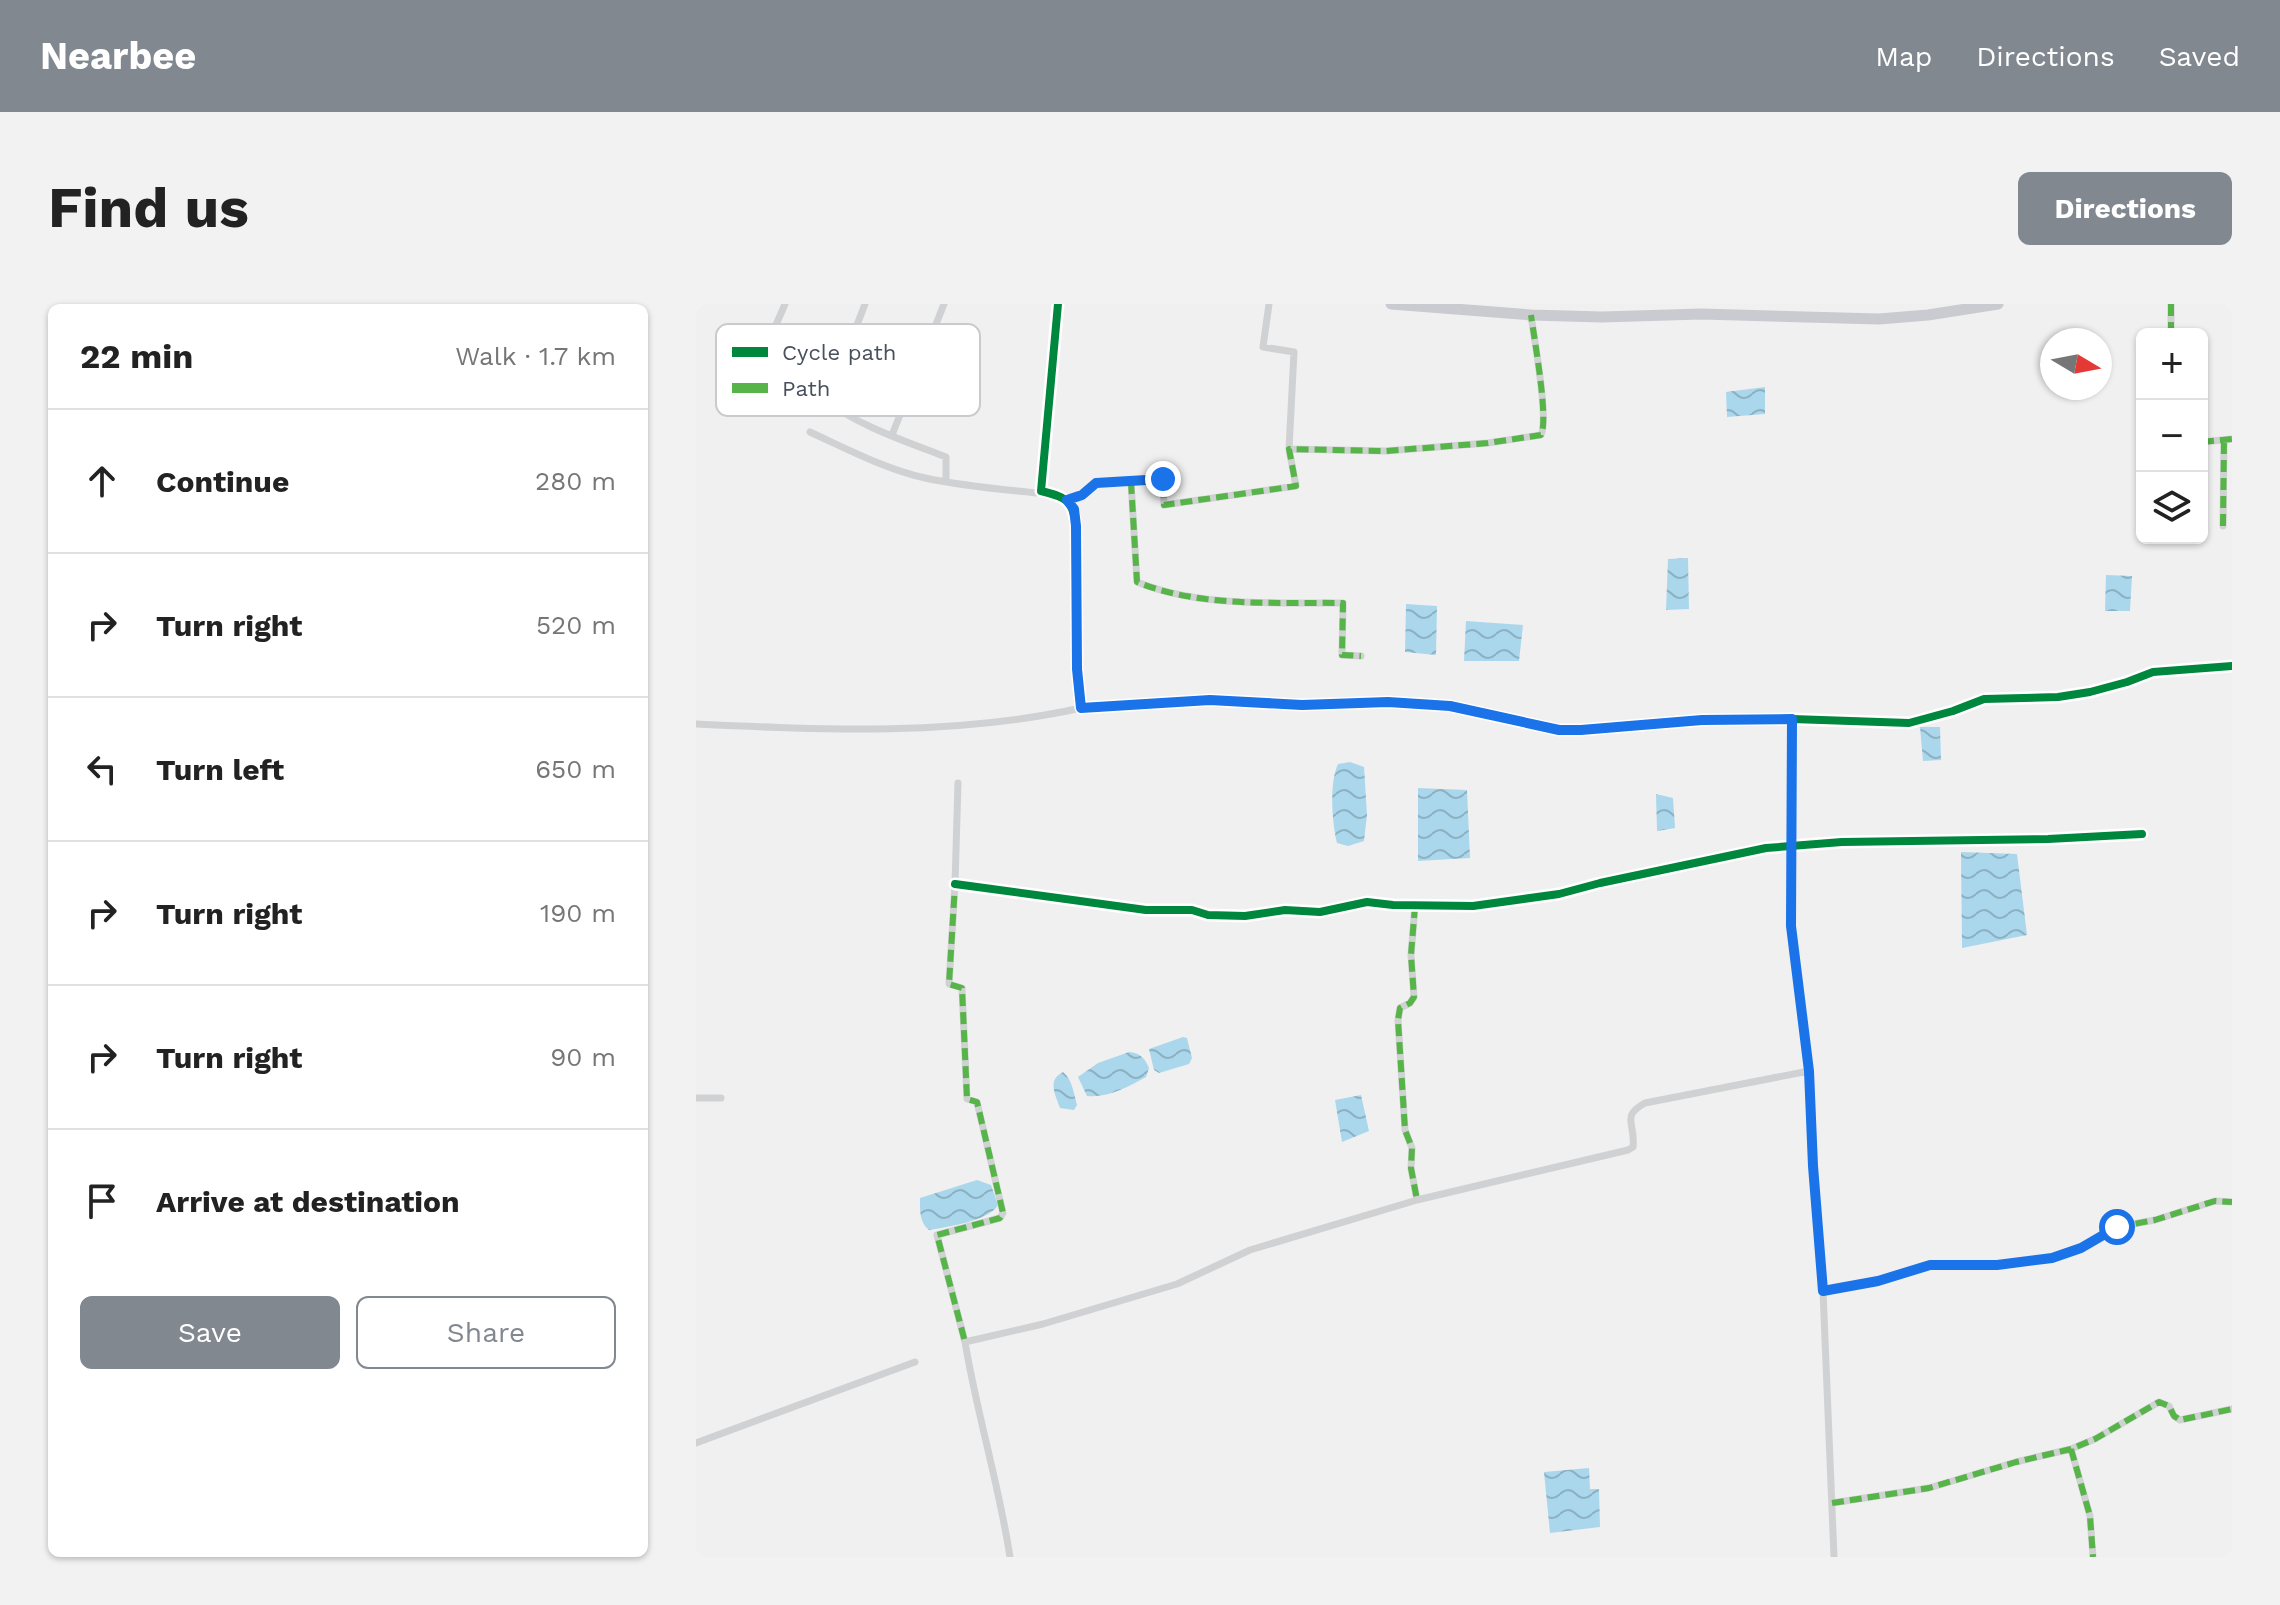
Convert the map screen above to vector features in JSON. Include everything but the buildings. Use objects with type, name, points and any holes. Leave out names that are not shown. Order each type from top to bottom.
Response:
[{"type":"main road","points":[[1391,304],[1531,315],[1602,317],[1701,314],[1879,319],[1998,304]]},
{"type":"street","points":[[776,324],[785,304]]},
{"type":"street","points":[[857,324],[865,304]]},
{"type":"street","points":[[936,324],[944,304]]},
{"type":"street","points":[[1041,491],[1058,304]]},
{"type":"street","points":[[1067,500],[1082,495],[1096,483],[1163,479],[1164,505],[1296,486],[1289,449],[1294,352],[1263,347],[1269,304]]},
{"type":"street","points":[[2171,304],[2171,328]]},
{"type":"street","points":[[1289,449],[1386,451],[1488,443],[1541,435],[1545,429],[1531,315]]},
{"type":"street","points":[[851,416],[946,457],[946,482]]},
{"type":"street","points":[[892,435],[900,416]]},
{"type":"street","points":[[810,432],[923,478],[975,487],[1041,491],[1067,500],[1074,509],[1076,526],[1077,669],[1081,708]]},
{"type":"street","points":[[2208,441],[2228,439],[2223,526]]},
{"type":"street","points":[[1131,482],[1137,582],[1163,593],[1217,600],[1343,603],[1342,655],[1361,656]]},
{"type":"street","points":[[696,724],[805,729],[952,727],[1032,718],[1081,708],[1210,700],[1302,705],[1388,702],[1450,706],[1559,730],[1702,720],[1909,723],[1984,699],[2058,697],[2090,692],[2153,672],[2232,666]]},
{"type":"street","points":[[1792,719],[1791,926],[1809,1071],[1823,1291],[1834,1557]]},
{"type":"street","points":[[958,783],[949,984],[962,988],[967,1099],[977,1102],[1003,1213],[1000,1218],[937,1235],[965,1342],[1010,1557]]},
{"type":"street","points":[[955,884],[1146,910],[1192,910],[1208,915],[1245,916],[1285,910],[1320,912],[1367,902],[1473,906],[1559,894],[1766,848],[1842,842],[2035,840],[2142,834]]},
{"type":"street","points":[[1415,906],[1411,955],[1414,997],[1398,1011],[1398,1020],[1405,1130],[1412,1148],[1411,1168],[1417,1200]]},
{"type":"street","points":[[965,1342],[1043,1324],[1177,1284],[1250,1250],[1417,1200],[1628,1150],[1633,1147],[1634,1141],[1630,1115],[1645,1103],[1809,1071]]},
{"type":"street","points":[[696,1098],[721,1098]]},
{"type":"street","points":[[1823,1291],[1878,1281],[1930,1265],[1997,1265],[2052,1258],[2081,1248],[2117,1227],[2155,1220],[2215,1201],[2232,1202]]},
{"type":"street","points":[[696,1443],[915,1362]]},
{"type":"street","points":[[1832,1503],[1929,1488],[2071,1449],[2095,1439],[2159,1402],[2169,1406],[2180,1420],[2232,1409]]},
{"type":"street","points":[[2071,1449],[2090,1516],[2093,1557]]},
{"type":"water","points":[[1765,387],[1765,414],[1727,417],[1726,392]]},
{"type":"water","points":[[1688,558],[1689,609],[1666,610],[1668,559]]},
{"type":"water","points":[[2106,575],[2132,576],[2130,611],[2105,611]]},
{"type":"water","points":[[1406,604],[1437,606],[1436,655],[1405,652]]},
{"type":"water","points":[[1466,621],[1523,625],[1519,661],[1464,661]]},
{"type":"water","points":[[1920,727],[1940,727],[1941,760],[1923,761]]},
{"type":"water","points":[[1350,762],[1364,767],[1367,815],[1364,841],[1348,846],[1337,843],[1332,792],[1338,764]]},
{"type":"water","points":[[1418,788],[1467,790],[1470,858],[1418,861]]},
{"type":"water","points":[[1656,794],[1673,798],[1675,828],[1657,831]]},
{"type":"water","points":[[1961,852],[2017,854],[2027,935],[1962,948]]},
{"type":"water","points":[[1187,1038],[1192,1058],[1189,1064],[1159,1073],[1154,1070],[1149,1049]]},
{"type":"water","points":[[1129,1052],[1146,1061],[1149,1068],[1146,1077],[1110,1094],[1087,1096],[1078,1077],[1098,1063]]},
{"type":"water","points":[[1063,1072],[1074,1092],[1077,1105],[1074,1110],[1060,1108],[1055,1093],[1055,1079]]},
{"type":"water","points":[[1361,1095],[1369,1131],[1342,1142],[1335,1100]]},
{"type":"water","points":[[977,1180],[991,1185],[998,1205],[993,1211],[956,1225],[929,1230],[926,1227],[921,1215],[920,1198]]},
{"type":"water","points":[[1589,1468],[1590,1489],[1599,1489],[1600,1527],[1550,1533],[1544,1472]]},
{"type":"marked path","points":[[2171,304],[2171,328]]},
{"type":"marked path","points":[[1067,500],[1082,495],[1096,483],[1163,479],[1164,505],[1296,486],[1289,449],[1386,451],[1488,443],[1541,435],[1542,396],[1531,315]]},
{"type":"marked path","points":[[2208,441],[2232,439]]},
{"type":"marked path","points":[[2223,526],[2224,440]]},
{"type":"marked path","points":[[1131,482],[1137,582],[1212,600],[1343,603],[1342,655],[1361,656]]},
{"type":"marked path","points":[[961,885],[955,884],[949,984],[962,988],[967,1099],[977,1102],[1003,1213],[1000,1218],[937,1235],[965,1342]]},
{"type":"marked path","points":[[1415,906],[1411,955],[1414,997],[1400,1008],[1398,1020],[1405,1130],[1412,1148],[1411,1168],[1417,1200]]},
{"type":"marked path","points":[[1823,1291],[1878,1281],[1930,1265],[1997,1265],[2052,1258],[2081,1248],[2117,1227],[2155,1220],[2215,1201],[2232,1202]]},
{"type":"marked path","points":[[1832,1503],[1929,1488],[2071,1449],[2095,1439],[2159,1402],[2169,1406],[2180,1420],[2232,1409]]},
{"type":"marked path","points":[[2071,1449],[2090,1516],[2093,1557]]},
{"type":"cycle path","points":[[1058,304],[1041,491],[1067,501],[1075,517],[1077,669],[1081,708],[1210,700],[1302,705],[1388,702],[1450,706],[1559,730],[1702,720],[1909,723],[1984,699],[2058,697],[2090,692],[2153,672],[2232,666]]},
{"type":"cycle path","points":[[955,884],[1146,910],[1192,910],[1208,915],[1245,916],[1285,910],[1320,912],[1367,902],[1473,906],[1559,894],[1766,848],[1842,842],[2048,839],[2142,834]]},
{"type":"route","points":[[1163,479],[1096,483],[1082,495],[1067,500],[1074,509],[1076,526],[1077,669],[1081,708],[1210,700],[1302,705],[1388,702],[1450,706],[1559,730],[1702,720],[1792,719],[1791,926],[1809,1071],[1823,1291],[1878,1281],[1930,1265],[1997,1265],[2052,1258],[2081,1248],[2117,1227]]}]
